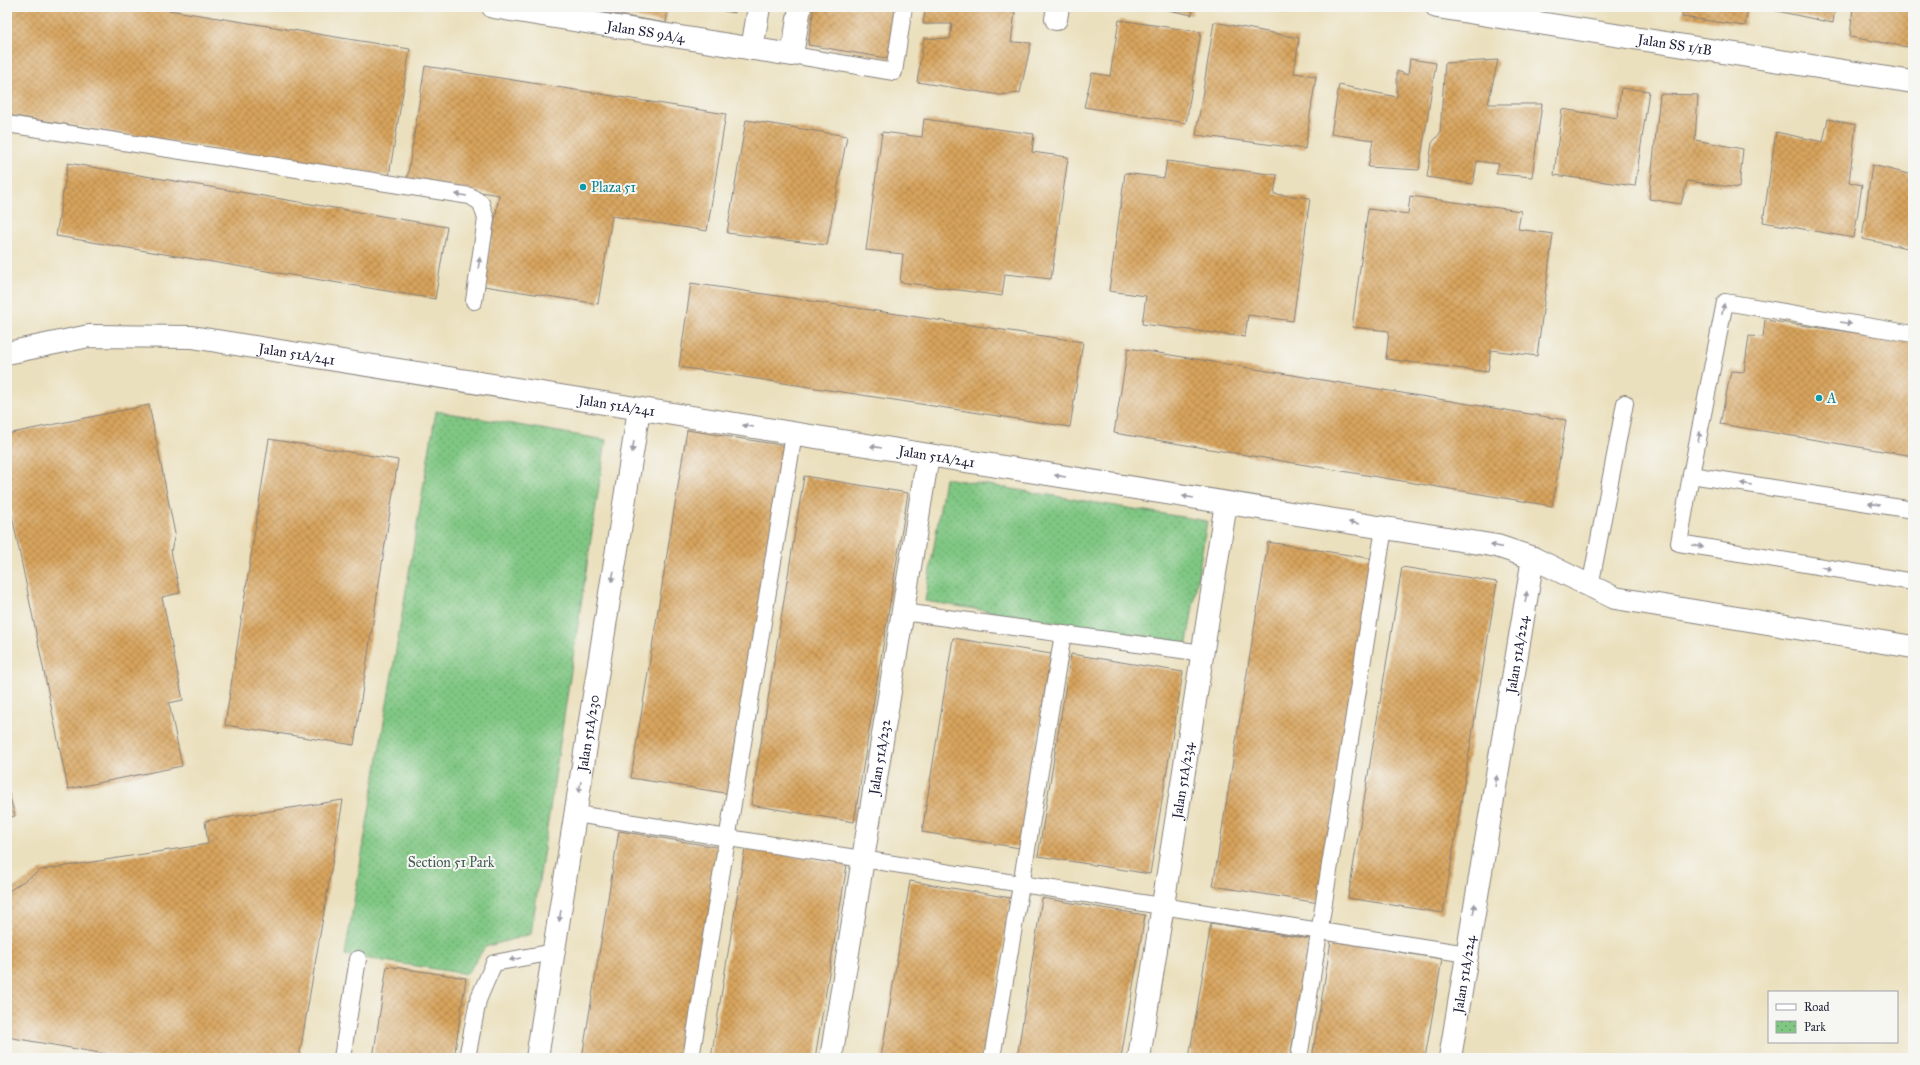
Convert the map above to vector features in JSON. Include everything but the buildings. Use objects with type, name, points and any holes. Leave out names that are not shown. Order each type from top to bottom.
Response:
[{"type":"street","name":"Jalan SS 9A/4","points":[[493,7],[752,50],[792,55]]},
{"type":"street","points":[[752,50],[759,7]]},
{"type":"street","points":[[792,55],[800,7]]},
{"type":"street","name":"Jalan SS 1/1B","points":[[1437,7],[1913,82]]},
{"type":"street","name":"Jalan 51A/241","points":[[7,353],[89,336],[192,337],[1226,503]]},
{"type":"street","name":"Jalan 51A/230","points":[[537,1058],[639,409]]},
{"type":"street","name":"Jalan 51A/232","points":[[830,1058],[928,455]]},
{"type":"street","points":[[1226,503],[1498,546],[1533,558],[1615,598],[1913,647]]},
{"type":"street","name":"Jalan 51A/234","points":[[1139,1058],[1226,503]]},
{"type":"street","name":"Jalan 51A/224","points":[[1450,1058],[1533,558]]},
{"type":"lane","points":[[792,55],[894,72],[904,7]]},
{"type":"lane","points":[[7,124],[470,196],[481,203],[486,219],[474,301]]},
{"type":"lane","points":[[1913,334],[1725,302],[1679,543],[1913,582]]},
{"type":"lane","points":[[1590,587],[1626,403]]},
{"type":"lane","points":[[691,1058],[794,434]]},
{"type":"lane","points":[[1691,475],[1913,510]]},
{"type":"lane","points":[[1299,1058],[1384,528]]},
{"type":"lane","points":[[903,612],[1203,653]]},
{"type":"lane","points":[[992,1058],[1063,634]]},
{"type":"lane","points":[[576,814],[1467,954]]},
{"type":"lane","points":[[467,1058],[478,1000],[494,963],[554,952]]},
{"type":"lane","points":[[342,1058],[358,959]]},
{"type":"green space","name":"Section 51 Park","points":[[436,411],[606,440],[531,934],[485,947],[467,974],[345,955]]},
{"type":"green space","points":[[945,478],[1207,521],[1187,643],[925,601]]},
{"type":"place","name":"Plaza 51","points":[[583,187]]},
{"type":"place","name":"A","points":[[1819,398]]}]
